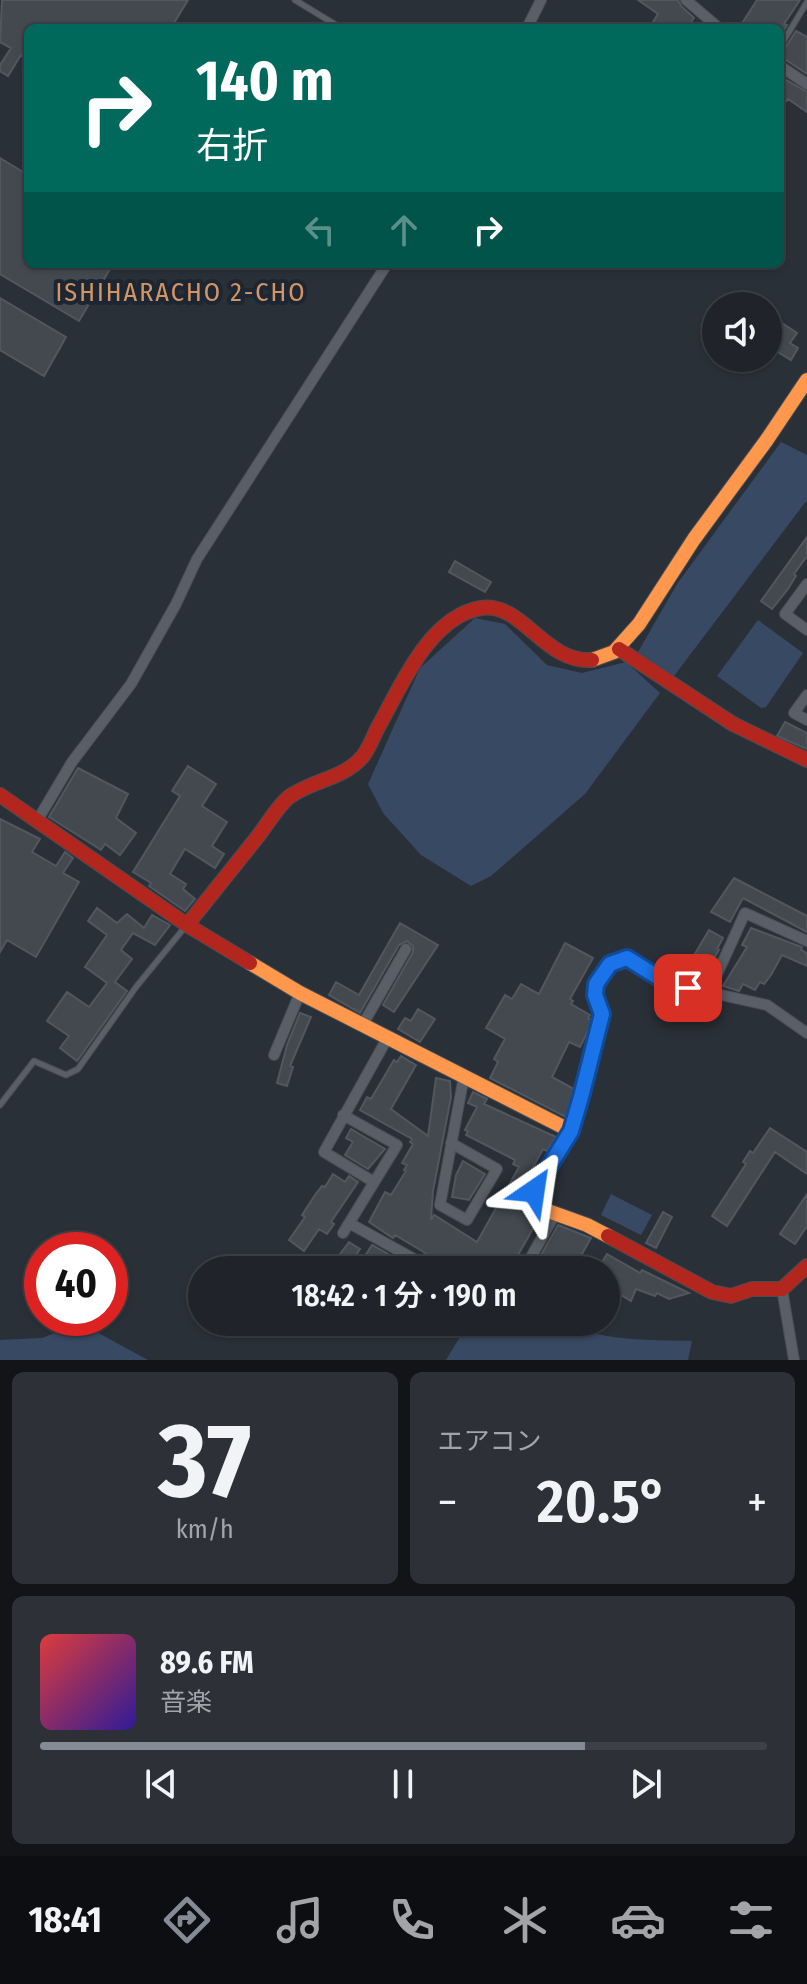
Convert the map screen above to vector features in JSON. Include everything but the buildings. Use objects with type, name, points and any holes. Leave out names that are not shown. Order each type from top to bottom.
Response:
[{"type":"street","points":[[529,24],[541,0]]},
{"type":"street","points":[[686,0],[714,24]]},
{"type":"street","points":[[784,69],[807,84]]},
{"type":"street","points":[[37,821],[72,762],[131,684],[176,604],[197,559],[384,268]]},
{"type":"street","points":[[187,925],[288,798],[343,771],[361,757],[414,659],[430,639],[464,614],[486,608],[509,612],[556,652],[579,660],[607,657],[619,649],[774,432],[807,380]]},
{"type":"street","points":[[807,584],[785,614],[807,630]]},
{"type":"street","points":[[619,649],[740,729],[772,747],[807,760]]},
{"type":"street","points":[[807,695],[794,713],[807,720]]},
{"type":"street","points":[[0,795],[187,925],[300,993],[571,1131]]},
{"type":"street","points":[[709,992],[745,913],[807,941]]},
{"type":"street","points":[[363,1024],[406,949]]},
{"type":"street","points":[[807,1033],[767,1005],[667,983],[627,958],[610,964],[596,984],[595,995],[602,1014],[571,1131],[534,1191],[537,1207],[587,1225],[712,1292],[731,1296],[752,1289],[782,1289],[807,1266]]},
{"type":"street","points":[[274,1055],[300,993]]},
{"type":"street","points":[[374,1182],[324,1152],[388,1037]]},
{"type":"street","points":[[451,1143],[497,1169],[467,1220],[440,1205],[451,1143],[464,1076]]},
{"type":"street","points":[[343,1115],[397,1145],[343,1233]]},
{"type":"street","points":[[532,1256],[555,1214]]},
{"type":"street","points":[[349,1223],[409,1256]]},
{"type":"street","points":[[782,1289],[794,1360]]},
{"type":"lane","points":[[295,0],[334,24]]},
{"type":"lane","points":[[784,40],[807,2]]},
{"type":"lane","points":[[0,1105],[34,1061],[66,1075],[78,1069],[136,987],[187,925]]},
{"type":"water","points":[[781,442],[807,455],[807,500],[674,676],[638,652],[677,584]]},
{"type":"water","points":[[475,618],[505,624],[547,665],[582,673],[626,662],[660,693],[585,794],[491,876],[471,886],[421,855],[383,813],[368,784],[420,668]]},
{"type":"water","points":[[758,620],[803,653],[766,707],[761,708],[717,676]]},
{"type":"water","points":[[611,1194],[652,1215],[641,1235],[601,1215]]},
{"type":"water","points":[[104,1336],[148,1360],[0,1360],[0,1340]]},
{"type":"water","points":[[461,1336],[607,1336],[692,1341],[688,1360],[446,1360]]},
{"type":"traffic: slow","points":[[592,660],[614,652],[639,624],[694,539],[807,380]]},
{"type":"traffic: slow","points":[[250,963],[300,993],[571,1131],[534,1191],[537,1207],[608,1236]]},
{"type":"traffic: jam","points":[[187,925],[289,797],[347,770],[363,756],[418,657],[446,625],[462,614],[481,608],[496,609],[509,614],[560,652],[592,660]]},
{"type":"traffic: jam","points":[[619,649],[733,724],[807,760]]},
{"type":"traffic: jam","points":[[0,795],[187,925],[250,963]]},
{"type":"traffic: jam","points":[[608,1236],[712,1292],[731,1296],[752,1289],[782,1289],[807,1266]]},
{"type":"district","name":"ISHIHARACHO 2-CHO","points":[[181,292]]},
{"type":"route","points":[[534,1191],[571,1131],[602,1014],[595,995],[596,984],[610,964],[627,958],[667,983],[688,988]]}]
